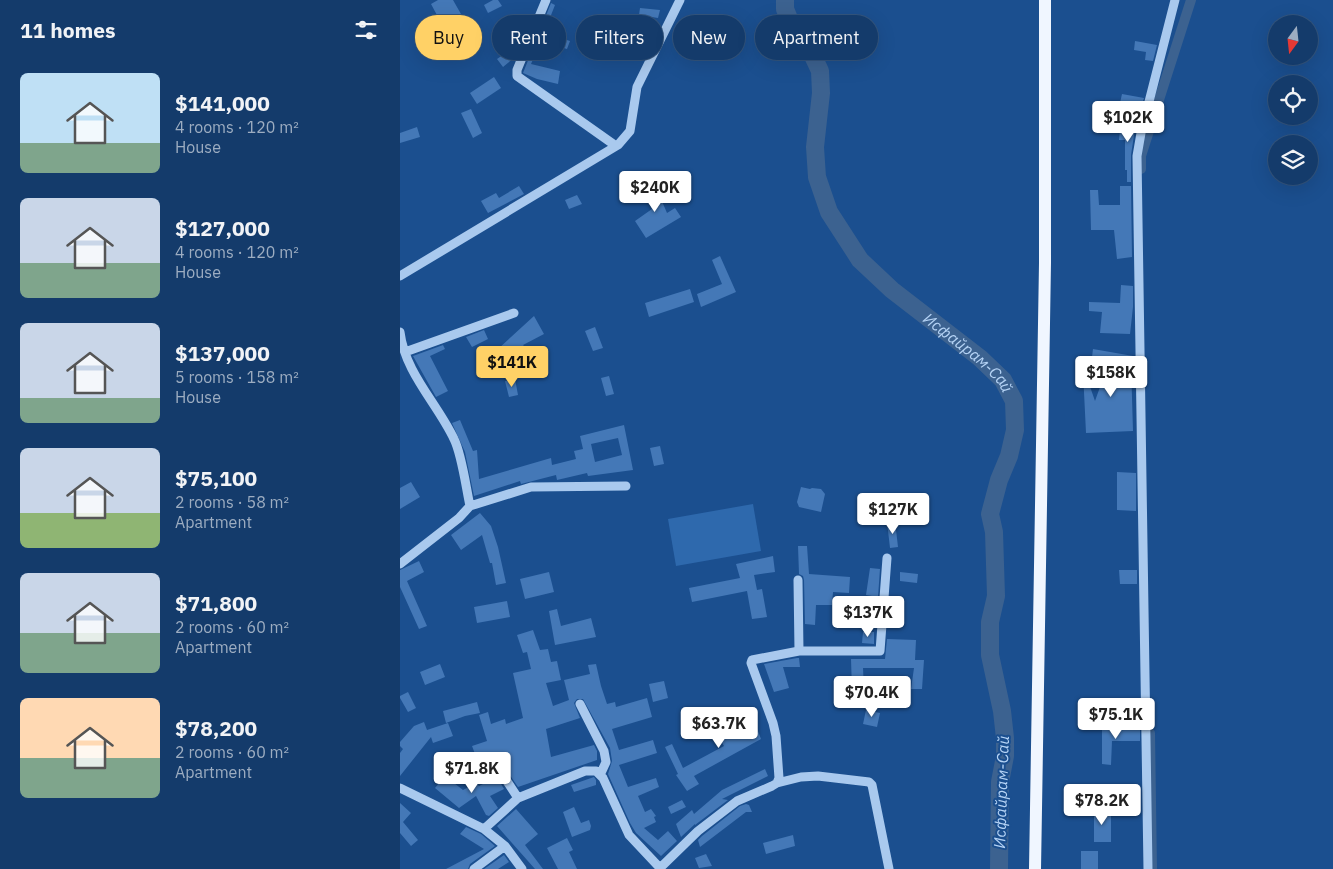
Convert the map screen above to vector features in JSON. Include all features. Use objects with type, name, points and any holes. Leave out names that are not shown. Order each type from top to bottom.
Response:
[{"type":"main road","points":[[1035,869],[1045,263],[1045,0]]},
{"type":"street","points":[[546,0],[517,76],[616,146]]},
{"type":"street","points":[[400,276],[616,146],[630,131],[637,87],[680,0]]},
{"type":"street","points":[[1148,869],[1137,156],[1141,133],[1175,0]]},
{"type":"street","points":[[405,352],[514,313]]},
{"type":"street","points":[[400,332],[405,352],[423,388],[454,439],[470,506]]},
{"type":"street","points":[[400,564],[459,518],[470,506],[530,487],[626,486]]},
{"type":"street","points":[[400,551],[409,556]]},
{"type":"street","points":[[777,783],[779,770],[776,736],[751,663],[752,660],[759,657],[799,651],[880,651],[887,558]]},
{"type":"street","points":[[798,580],[799,651]]},
{"type":"street","points":[[580,704],[604,751],[606,762],[600,775]]},
{"type":"street","points":[[493,760],[518,798]]},
{"type":"street","points":[[484,829],[518,798],[585,771],[596,771],[603,778],[629,835],[660,868],[698,831],[737,801],[777,783],[801,777],[818,776],[869,782],[872,785],[889,869]]},
{"type":"street","points":[[400,788],[484,829],[506,846],[522,869]]},
{"type":"street","points":[[474,869],[506,846]]},
{"type":"shaded area","points":[[753,504],[761,551],[676,566],[668,519]]},
{"type":"building","points":[[438,0],[453,0],[462,15],[437,15],[431,4]]},
{"type":"building","points":[[493,0],[498,0],[502,6],[488,13],[484,5]]},
{"type":"building","points":[[551,3],[555,5],[551,15],[546,15]]},
{"type":"building","points":[[640,8],[660,10],[659,15],[639,15]]},
{"type":"building","points":[[566,40],[570,41],[566,49]]},
{"type":"building","points":[[1135,41],[1157,45],[1153,61],[1145,60],[1146,52],[1134,50]]},
{"type":"building","points":[[498,60],[511,60],[503,67]]},
{"type":"building","points":[[528,60],[533,60],[531,64],[560,71],[558,84],[537,79],[523,73]]},
{"type":"building","points":[[494,77],[501,88],[477,104],[470,93]]},
{"type":"building","points":[[1122,94],[1144,98],[1140,111],[1133,110],[1134,105],[1120,103]]},
{"type":"building","points":[[471,109],[482,133],[473,138],[461,113]]},
{"type":"building","points":[[1121,120],[1136,122],[1131,155],[1131,182],[1127,182],[1127,170],[1125,170],[1125,140],[1119,140]]},
{"type":"building","points":[[417,127],[420,137],[400,143],[400,133]]},
{"type":"building","points":[[647,179],[658,192],[667,213],[675,208],[681,217],[646,238],[635,221],[652,209],[648,200],[652,198],[641,185]]},
{"type":"building","points":[[519,186],[524,194],[488,213],[481,201],[496,193],[499,198]]},
{"type":"building","points":[[1120,186],[1131,186],[1132,257],[1117,259],[1114,230],[1091,230],[1090,190],[1098,190],[1099,205],[1120,205]]},
{"type":"building","points":[[577,195],[582,204],[569,209],[565,200]]},
{"type":"building","points":[[720,256],[736,292],[701,307],[697,294],[722,284],[712,260]]},
{"type":"building","points":[[1121,285],[1133,286],[1130,334],[1100,333],[1102,312],[1089,311],[1089,302],[1120,303]]},
{"type":"building","points":[[690,289],[694,302],[649,317],[645,303]]},
{"type":"building","points":[[534,316],[544,334],[523,345],[539,363],[532,370],[516,352],[507,360],[498,349]]},
{"type":"building","points":[[595,327],[603,348],[593,351],[585,331]]},
{"type":"building","points":[[484,330],[488,339],[472,347],[466,337]]},
{"type":"building","points":[[443,345],[445,349],[430,356],[448,391],[436,397],[413,356]]},
{"type":"building","points":[[1093,349],[1133,356],[1131,364],[1133,431],[1086,433],[1083,372],[1085,372],[1095,401],[1100,387],[1113,390],[1112,360],[1092,357]]},
{"type":"building","points":[[609,376],[614,394],[606,396],[601,378]]},
{"type":"building","points":[[515,379],[518,395],[509,397],[505,381]]},
{"type":"building","points":[[460,420],[473,451],[477,450],[479,479],[551,458],[552,465],[576,459],[574,451],[583,449],[580,436],[624,425],[633,470],[588,476],[587,473],[557,480],[556,475],[521,484],[520,481],[474,496],[465,452],[452,423]],"holes":[[[618,438],[622,455],[595,462],[591,444]]]},
{"type":"building","points":[[660,446],[664,464],[654,466],[650,448]]},
{"type":"building","points":[[1117,472],[1136,473],[1136,511],[1117,510]]},
{"type":"building","points":[[411,482],[420,497],[400,509],[400,488]]},
{"type":"building","points":[[801,487],[821,489],[825,494],[821,512],[799,507],[797,502]]},
{"type":"building","points":[[480,513],[491,526],[506,583],[496,585],[492,563],[490,563],[482,535],[461,550],[451,535]]},
{"type":"building","points":[[895,521],[898,547],[890,548],[887,522]]},
{"type":"building","points":[[798,546],[807,546],[809,574],[850,577],[849,593],[833,592],[832,605],[816,605],[815,625],[805,624],[804,580],[803,576],[799,574]]},
{"type":"building","points":[[773,556],[775,572],[754,575],[757,590],[762,589],[767,617],[752,619],[747,591],[692,602],[689,588],[740,578],[736,564]]},
{"type":"building","points":[[419,561],[424,572],[407,581],[427,626],[419,629],[400,587],[400,570]]},
{"type":"building","points":[[870,568],[880,569],[878,597],[866,595]]},
{"type":"building","points":[[1119,570],[1137,570],[1137,584],[1120,584]]},
{"type":"building","points":[[549,572],[554,592],[525,599],[520,579]]},
{"type":"building","points":[[900,572],[918,574],[917,583],[900,581]]},
{"type":"building","points":[[507,601],[510,617],[477,623],[474,607]]},
{"type":"building","points":[[557,609],[561,626],[591,618],[596,637],[555,645],[549,611]]},
{"type":"building","points":[[533,630],[540,650],[548,649],[551,662],[557,661],[561,680],[546,683],[553,706],[569,700],[564,680],[590,674],[588,665],[596,664],[607,704],[615,702],[616,707],[647,698],[652,717],[612,729],[619,750],[653,740],[657,753],[619,765],[628,787],[656,778],[659,787],[638,796],[645,812],[651,809],[656,816],[654,817],[656,822],[644,828],[658,840],[668,831],[677,841],[661,856],[636,833],[630,823],[608,774],[612,761],[610,748],[583,699],[577,699],[574,703],[580,718],[546,729],[551,757],[594,745],[597,751],[597,760],[518,787],[496,755],[477,759],[472,746],[487,741],[479,715],[488,712],[491,724],[505,719],[506,724],[523,718],[513,673],[531,669],[527,652],[523,653],[517,635]]},
{"type":"building","points":[[863,632],[874,632],[874,644],[862,643]]},
{"type":"building","points":[[887,639],[916,640],[915,660],[924,660],[922,689],[911,689],[914,668],[863,668],[864,689],[852,690],[851,659],[885,659]]},
{"type":"building","points":[[799,658],[800,667],[783,667],[789,688],[774,692],[764,664]]},
{"type":"building","points":[[440,664],[445,677],[425,685],[420,672]]},
{"type":"building","points":[[664,681],[668,698],[653,702],[649,684]]},
{"type":"building","points":[[408,692],[416,708],[408,712],[400,696]]},
{"type":"building","points":[[477,702],[480,713],[446,723],[443,711]]},
{"type":"building","points":[[750,710],[761,739],[694,776],[699,784],[687,791],[676,775],[678,774],[665,747],[672,744],[683,768],[724,746],[715,731]]},
{"type":"building","points":[[866,710],[880,713],[877,727],[863,724]]},
{"type":"building","points":[[424,722],[427,730],[448,723],[453,736],[433,743],[431,737],[400,776],[400,753],[403,749],[400,746],[400,742],[414,726]]},
{"type":"building","points":[[1102,728],[1140,729],[1140,741],[1112,741],[1111,765],[1102,764]]},
{"type":"building","points":[[765,769],[768,776],[722,799],[728,800],[695,824],[681,837],[676,824],[692,810],[694,814],[722,790]]},
{"type":"building","points":[[445,776],[463,790],[476,783],[479,786],[497,777],[504,789],[490,796],[498,808],[489,816],[486,815],[476,796],[459,808],[435,788]]},
{"type":"building","points":[[594,777],[596,785],[574,792],[571,785]]},
{"type":"building","points":[[682,800],[686,807],[671,814],[668,807]]},
{"type":"building","points":[[400,803],[411,813],[403,822],[418,840],[411,846],[400,833]]},
{"type":"building","points":[[749,805],[752,812],[746,812],[700,847],[698,840],[702,836],[740,806]]},
{"type":"building","points":[[574,807],[581,823],[589,820],[591,826],[590,830],[572,837],[563,812]]},
{"type":"building","points":[[516,809],[538,834],[525,845],[543,869],[535,869],[497,826]]},
{"type":"building","points":[[1094,809],[1111,809],[1111,842],[1094,842]]},
{"type":"building","points":[[466,827],[481,834],[495,846],[470,864],[468,869],[446,869],[484,849],[460,834]]},
{"type":"building","points":[[793,835],[795,846],[766,854],[763,843]]},
{"type":"building","points":[[567,838],[573,850],[569,852],[577,869],[558,869],[547,848]]},
{"type":"building","points":[[1081,851],[1098,851],[1098,869],[1081,869]]},
{"type":"building","points":[[706,854],[712,866],[699,868],[695,858]]},
{"type":"building","points":[[504,855],[509,862],[498,869],[484,869]]},
{"type":"waterway","name":"Исфайрам-Сай","points":[[785,0],[785,9],[794,31],[813,56],[820,71],[821,93],[815,147],[817,177],[829,212],[860,260],[892,290],[980,358],[1003,380],[1014,401],[1015,430],[1009,456],[999,480],[990,514],[994,532],[996,596],[990,622],[990,655],[1002,711],[1005,738],[1005,756],[1000,782],[999,869]]},
{"type":"waterway","points":[[1141,169],[1141,156],[1191,0]]},
{"type":"waterway","points":[[1150,733],[1152,869]]}]
